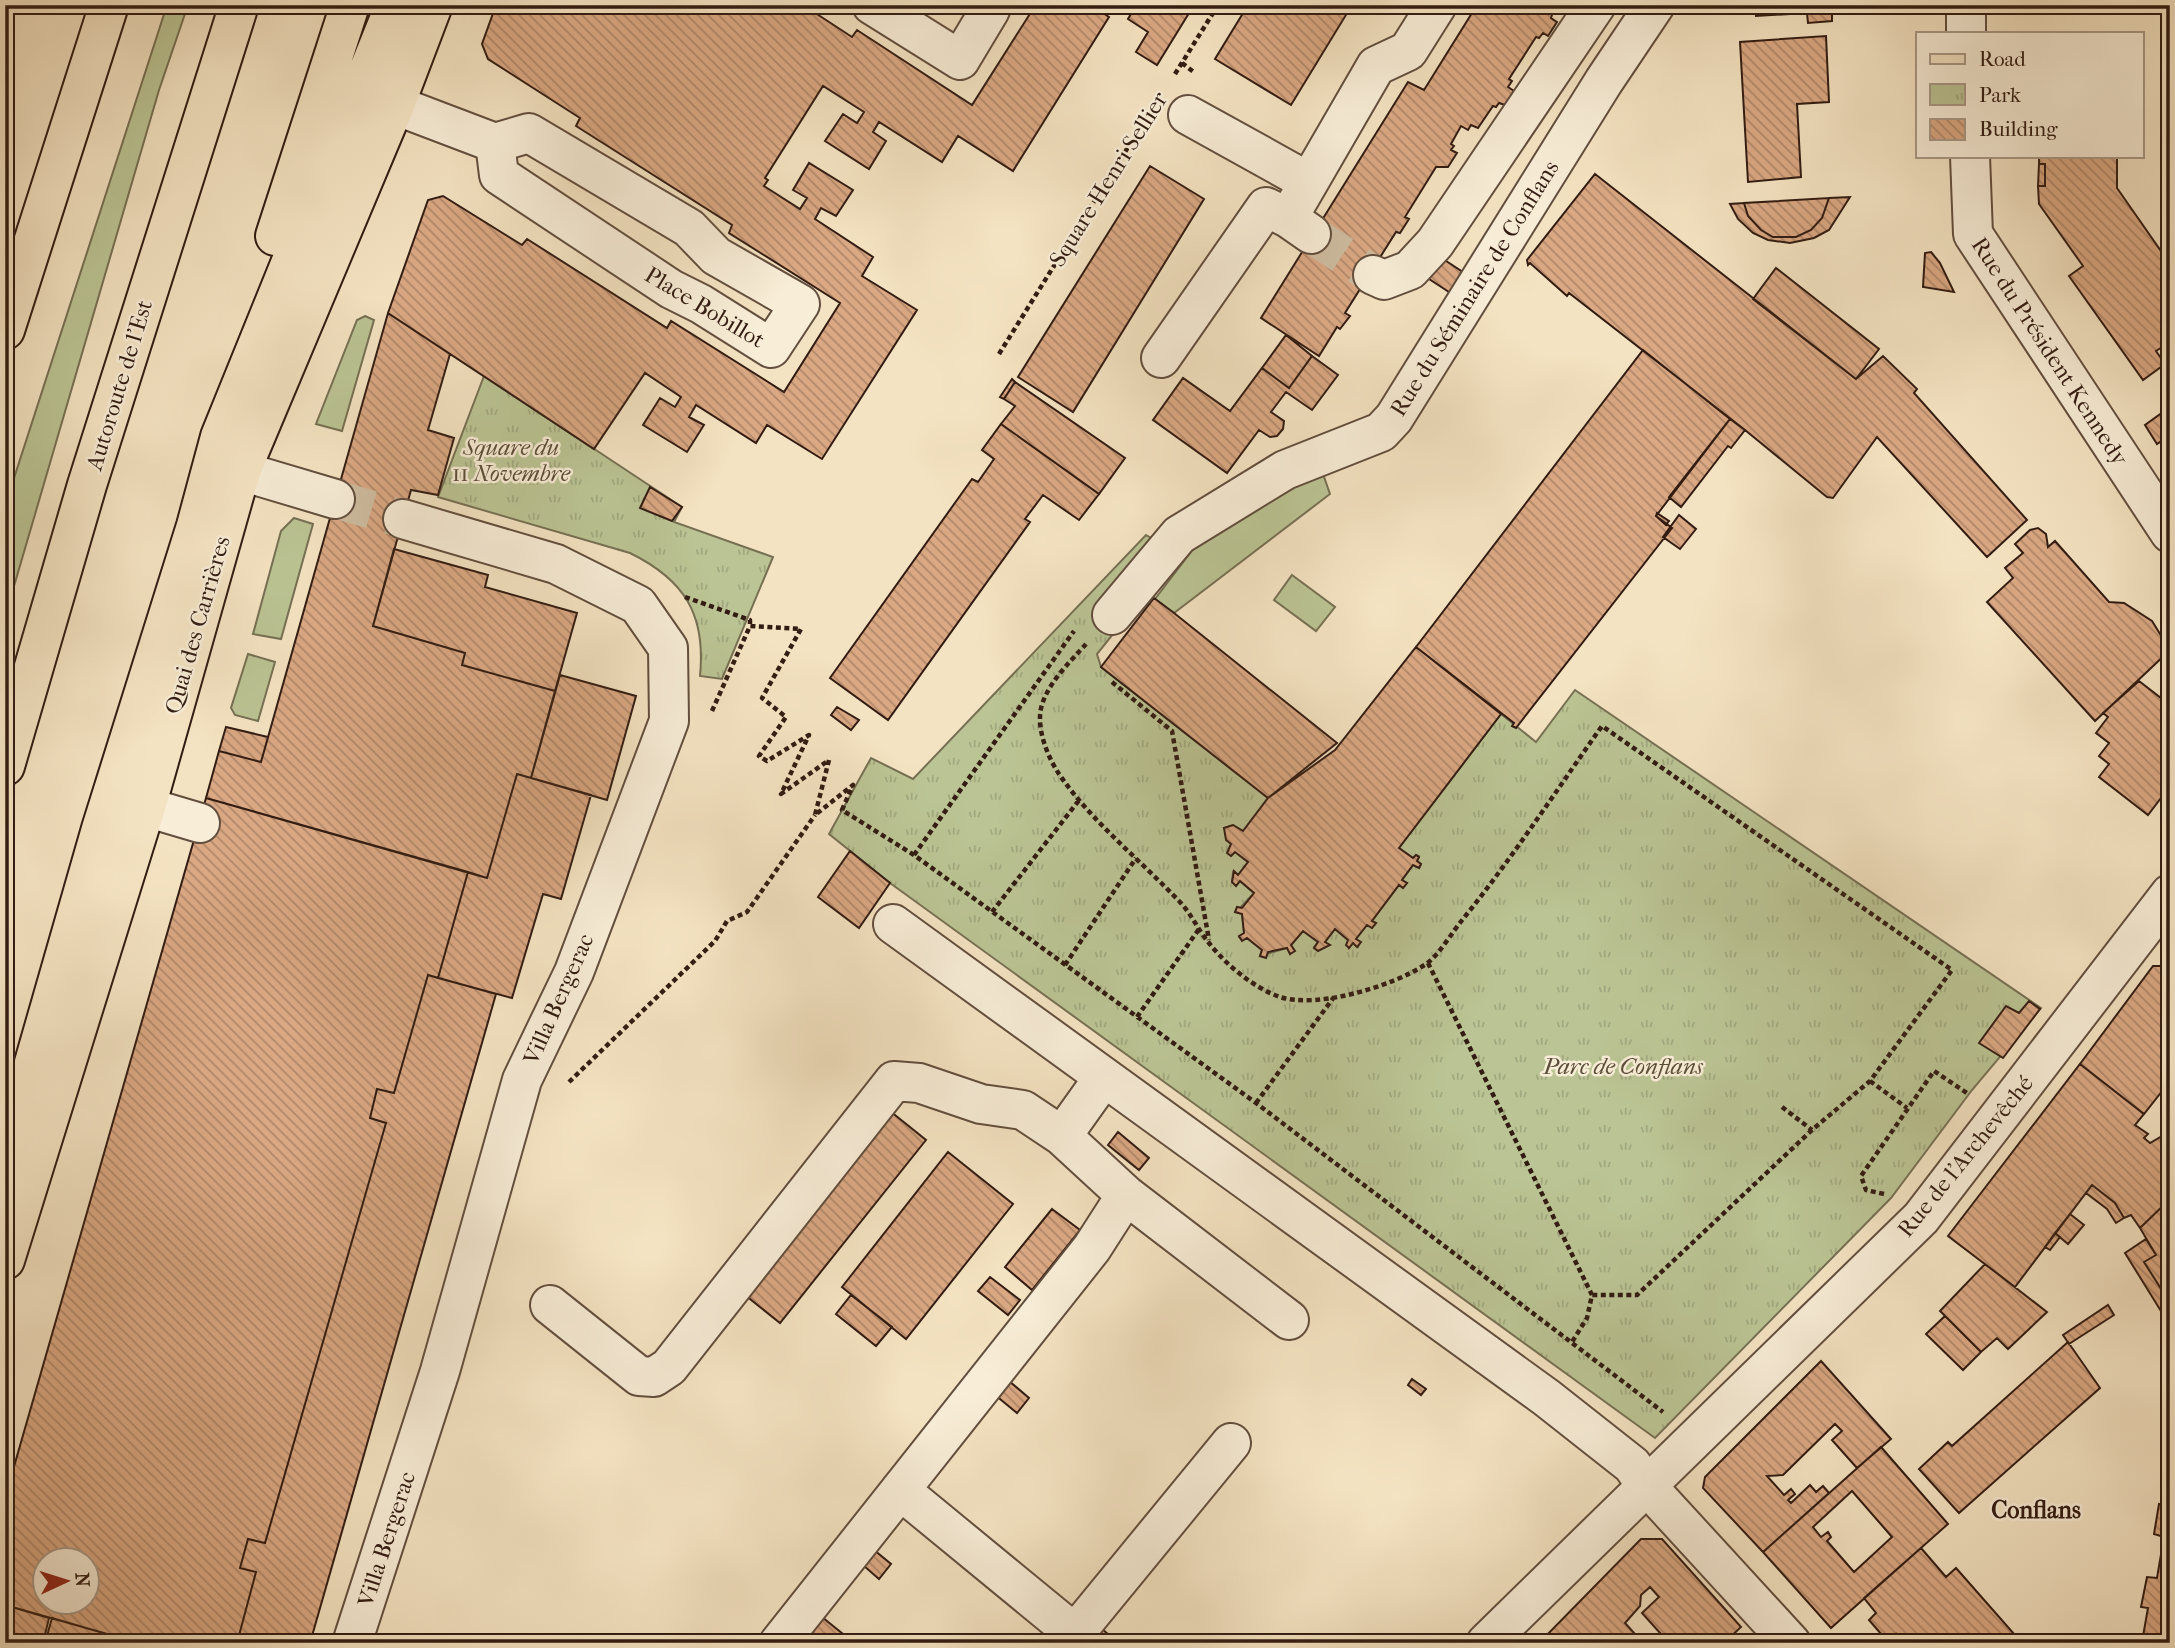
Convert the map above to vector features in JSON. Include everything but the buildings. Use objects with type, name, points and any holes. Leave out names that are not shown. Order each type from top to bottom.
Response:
[{"type":"main road","points":[[5,330],[109,5]]},
{"type":"main road","name":"Autoroute de l’Est","points":[[5,766],[88,485],[239,5]]},
{"type":"main road","points":[[196,526],[208,446],[350,5]]},
{"type":"main road","name":"Quai des Carrières","points":[[5,1164],[97,841],[196,526],[220,436],[395,5]]},
{"type":"main road","name":"Quai des Carrières","points":[[5,1260],[146,807],[241,471],[395,105],[433,5]]},
{"type":"street","points":[[872,5],[960,60],[990,9],[984,5]]},
{"type":"street","points":[[1161,358],[1266,207],[1300,226],[1307,181],[1376,66],[1408,51],[1437,5]]},
{"type":"street","points":[[1373,275],[1384,280],[1410,270],[1435,243],[1596,5]]},
{"type":"street","name":"Rue du Séminaire de Conflans","points":[[1112,615],[1179,535],[1285,470],[1381,432],[1401,406],[1604,81],[1655,5]]},
{"type":"street","points":[[1966,5],[1966,32]]},
{"type":"street","name":"Square Henri Sellier","points":[[1178,100],[1307,181]]},
{"type":"street","points":[[395,105],[495,143]]},
{"type":"street","name":"Place Bobillot","points":[[529,133],[689,228],[716,257],[800,304],[771,348],[701,304],[671,289],[499,175],[495,143],[529,133]]},
{"type":"street","name":"Rue du Président Kennedy","points":[[1970,158],[1973,234],[2170,533]]},
{"type":"street","points":[[241,471],[335,499]]},
{"type":"street","name":"Villa Bergerac","points":[[352,1643],[440,1371],[522,1080],[574,972],[669,721],[668,648],[638,605],[556,564],[403,519]]},
{"type":"street","points":[[146,807],[200,823]]},
{"type":"street","name":"Rue de l'Archevêché","points":[[1486,1643],[1639,1475],[1921,1218],[2165,911]]},
{"type":"street","points":[[893,924],[1546,1398],[1639,1475],[1791,1643]]},
{"type":"street","points":[[1062,1136],[1104,1077]]},
{"type":"street","points":[[550,1305],[639,1377],[654,1377],[669,1367],[894,1081],[919,1083],[981,1104],[1023,1110],[1062,1136],[1126,1195],[1289,1320]]},
{"type":"street","points":[[779,1643],[1092,1248],[1126,1195]]},
{"type":"street","points":[[900,1490],[1071,1638],[1231,1443]]},
{"type":"path","name":"Square Henri Sellier","points":[[1178,100],[1218,5]]},
{"type":"path","name":"Square Henri Sellier","points":[[999,354],[1146,119]]},
{"type":"path","points":[[684,596],[750,620],[750,626],[707,721]]},
{"type":"path","points":[[1112,615],[1061,672],[1047,694],[1039,718],[1046,749],[1059,774],[1080,799],[1181,903],[1210,944],[1252,982],[1280,997],[1315,1002],[1387,982],[1427,963],[1484,894],[1602,726],[1952,970],[1870,1081],[1812,1129],[1637,1295],[1592,1294]]},
{"type":"path","points":[[914,855],[1084,617],[1112,615]]},
{"type":"path","points":[[750,626],[801,629],[762,698],[786,717],[759,756],[767,761],[810,735],[781,794],[829,760],[815,815]]},
{"type":"path","points":[[1111,682],[1172,731],[1210,944]]},
{"type":"path","points":[[561,1090],[715,940],[727,922],[747,912],[815,815],[853,785],[842,810],[914,855],[1256,1103],[1661,1411]]},
{"type":"path","points":[[992,912],[1080,799]]},
{"type":"path","points":[[1065,965],[1136,858]]},
{"type":"path","points":[[1137,1017],[1199,929]]},
{"type":"path","points":[[1427,963],[1592,1294],[1587,1318],[1572,1342]]},
{"type":"path","points":[[1256,1103],[1334,997]]},
{"type":"path","points":[[1895,1188],[1886,1194],[1872,1193],[1866,1189],[1861,1177],[1934,1071]]},
{"type":"path","points":[[1870,1081],[1907,1108]]},
{"type":"path","points":[[1958,1103],[1965,1092]]},
{"type":"path","points":[[1782,1107],[1812,1129]]},
{"type":"green space","points":[[167,5],[188,5],[159,90],[5,617],[5,506]]},
{"type":"green space","points":[[365,316],[374,320],[342,431],[316,424],[357,320]]},
{"type":"green space","name":"Square du 11 Novembre","points":[[484,376],[682,507],[674,522],[773,557],[722,679],[700,676],[701,654],[695,617],[678,588],[649,564],[630,553],[438,497]]},
{"type":"green space","points":[[1323,474],[1330,494],[1174,613],[1155,599],[1210,527]]},
{"type":"green space","points":[[294,518],[313,524],[281,639],[253,634],[281,531]]},
{"type":"green space","name":"Parc de Conflans","points":[[1146,535],[1178,553],[1097,654],[1101,667],[1268,798],[1243,831],[1233,825],[1224,828],[1231,844],[1228,853],[1231,856],[1235,852],[1248,862],[1238,875],[1233,872],[1232,882],[1236,886],[1240,881],[1254,893],[1236,912],[1242,914],[1244,933],[1239,937],[1242,940],[1247,938],[1262,950],[1260,956],[1287,948],[1290,953],[1291,945],[1303,931],[1318,942],[1314,947],[1318,950],[1329,945],[1325,942],[1335,929],[1348,940],[1349,948],[1353,943],[1358,947],[1360,942],[1356,939],[1367,925],[1372,928],[1376,923],[1372,921],[1399,885],[1403,887],[1407,883],[1402,880],[1413,865],[1419,868],[1421,864],[1417,861],[1419,856],[1413,858],[1399,848],[1501,714],[1536,742],[1575,690],[2041,1008],[1972,1090],[1891,1198],[1655,1438],[890,883],[829,834],[871,758],[913,779]]},
{"type":"green space","points":[[1292,575],[1335,607],[1316,631],[1274,600]]},
{"type":"green space","points":[[248,654],[275,662],[258,721],[235,715],[231,708]]},
{"type":"tunnel","points":[[1311,234],[1373,275]]},
{"type":"tunnel","points":[[335,499],[403,519]]},
{"type":"district","name":"Conflans","points":[[2036,1510]]}]
